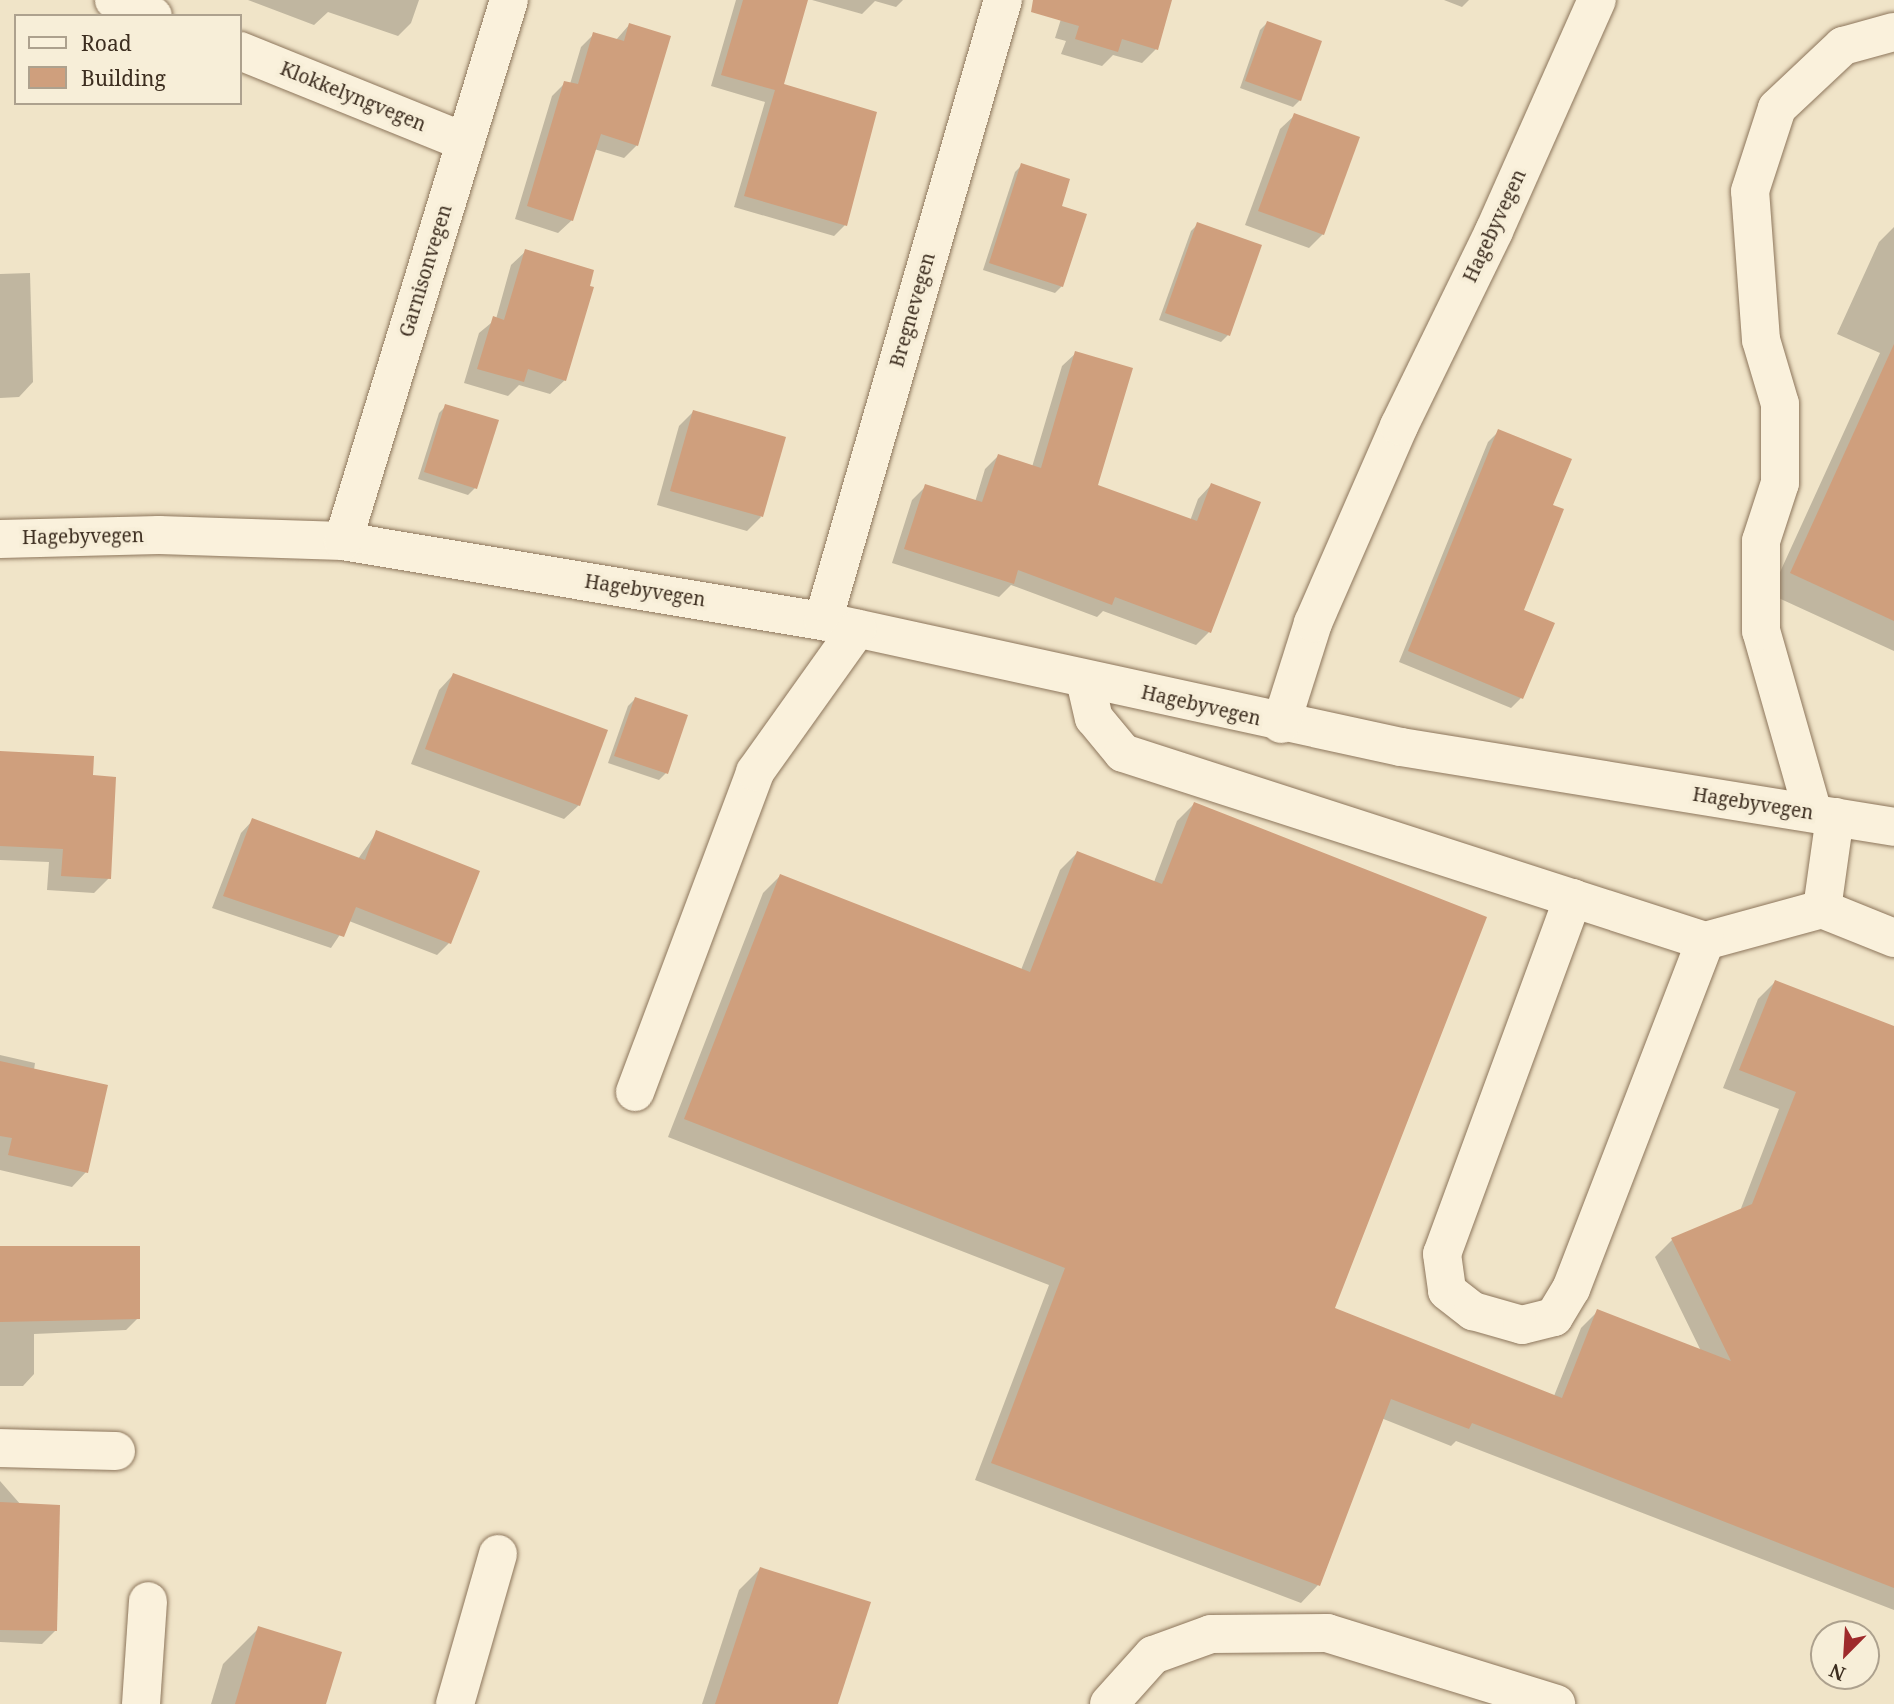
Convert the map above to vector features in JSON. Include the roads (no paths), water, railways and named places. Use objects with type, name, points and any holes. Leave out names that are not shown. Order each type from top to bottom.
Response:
[{"type":"street","points":[[114,0],[148,14]]},
{"type":"street","name":"Garnisonvegen","points":[[343,541],[509,0]]},
{"type":"street","name":"Bregnevegen","points":[[635,1092],[755,772],[840,625],[1003,0]]},
{"type":"street","name":"Hagebyvegen","points":[[1281,724],[1313,623],[1399,425],[1494,230],[1597,0]]},
{"type":"street","points":[[1822,909],[1824,815],[1761,631],[1762,541],[1780,483],[1780,404],[1761,340],[1750,191],[1777,108],[1843,46],[1894,32]]},
{"type":"street","name":"Klokkelyngvegen","points":[[242,52],[466,142]]},
{"type":"street","name":"Hagebyvegen","points":[[0,539],[159,535],[343,541],[840,625],[1281,724],[1894,827]]},
{"type":"street","points":[[1085,680],[1094,718],[1123,753],[1705,941],[1822,909],[1894,938]]},
{"type":"street","points":[[1573,898],[1442,1254],[1447,1292],[1473,1311],[1522,1325],[1554,1317],[1571,1289],[1705,941]]},
{"type":"street","points":[[0,1448],[116,1451]]},
{"type":"street","points":[[455,1704],[498,1554]]},
{"type":"street","points":[[141,1704],[148,1601]]},
{"type":"street","points":[[1109,1704],[1153,1655],[1212,1634],[1327,1633],[1556,1704]]}]
